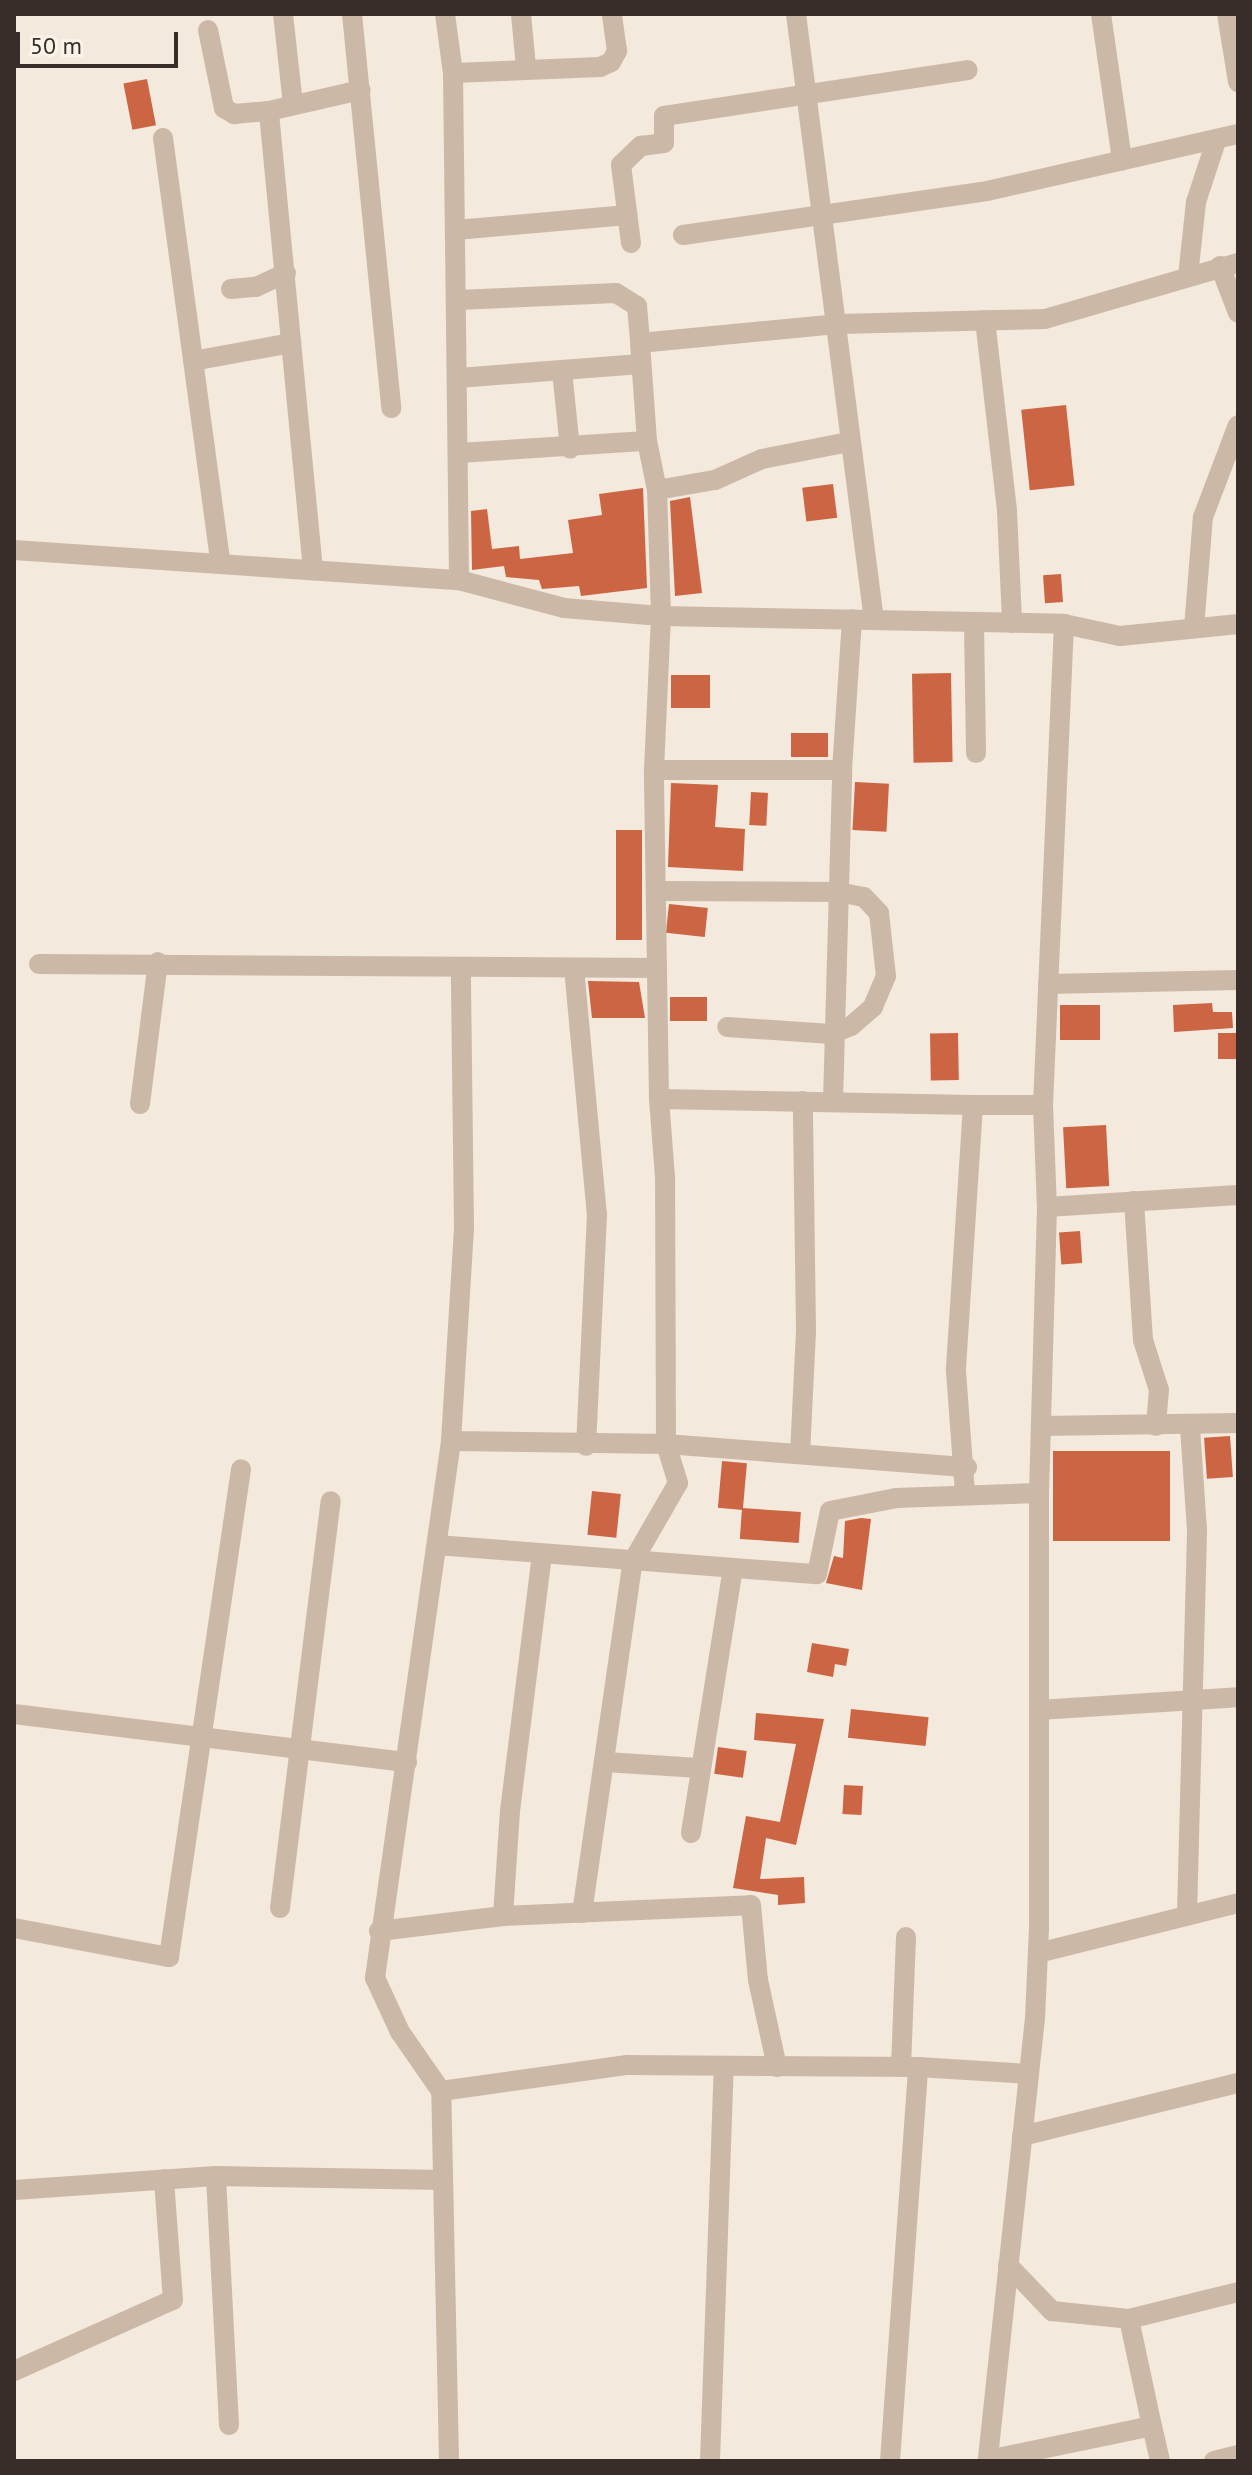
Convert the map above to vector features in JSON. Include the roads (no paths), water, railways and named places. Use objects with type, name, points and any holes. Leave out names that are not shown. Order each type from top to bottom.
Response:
[{"type":"street","points":[[283,14],[293,104]]},
{"type":"street","points":[[352,14],[391,408]]},
{"type":"street","points":[[445,14],[453,73],[459,580]]},
{"type":"street","points":[[521,14],[526,67]]},
{"type":"street","points":[[453,73],[526,67],[600,67],[611,62],[617,51],[612,14]]},
{"type":"street","points":[[796,14],[839,324],[849,442],[874,620]]},
{"type":"street","points":[[1101,14],[1122,160]]},
{"type":"street","points":[[1227,14],[1238,82]]},
{"type":"street","points":[[208,30],[224,108],[234,114],[269,111],[361,90]]},
{"type":"street","points":[[631,243],[621,165],[641,146],[664,143],[664,116],[968,70]]},
{"type":"street","points":[[269,111],[313,570]]},
{"type":"street","points":[[683,235],[987,191],[1238,134]]},
{"type":"street","points":[[163,138],[220,562]]},
{"type":"street","points":[[1188,276],[1191,225],[1216,141]]},
{"type":"street","points":[[456,230],[627,215]]},
{"type":"street","points":[[640,343],[839,324],[1045,319],[1229,264],[1238,313]]},
{"type":"street","points":[[231,289],[269,283],[286,273]]},
{"type":"street","points":[[457,300],[616,293],[637,306],[647,441],[657,490],[661,616],[654,770],[659,1099],[665,1177],[666,1444],[678,1483],[633,1561],[582,1913]]},
{"type":"street","points":[[985,320],[1007,511],[1012,623]]},
{"type":"street","points":[[193,361],[291,343]]},
{"type":"street","points":[[458,378],[640,364]]},
{"type":"street","points":[[562,371],[570,449]]},
{"type":"street","points":[[1194,628],[1203,517],[1238,425]]},
{"type":"street","points":[[459,453],[570,449],[647,441]]},
{"type":"street","points":[[657,490],[715,480],[762,459],[849,442]]},
{"type":"street","points":[[14,550],[459,580],[564,608],[661,616],[1064,624],[1120,636],[1238,624]]},
{"type":"street","points":[[833,1102],[831,1034],[852,619]]},
{"type":"street","points":[[974,624],[976,753]]},
{"type":"street","points":[[1064,624],[1043,1105],[1047,1207],[1039,1493],[1038,1953],[1029,2074],[986,2461],[1152,2426]]},
{"type":"street","points":[[654,770],[842,770]]},
{"type":"street","points":[[657,891],[838,892],[864,897],[879,913],[886,976],[873,1007],[851,1026],[831,1034],[727,1027]]},
{"type":"street","points":[[39,964],[158,962],[461,969],[657,968]]},
{"type":"street","points":[[140,1104],[158,962]]},
{"type":"street","points":[[574,968],[597,1214],[586,1446]]},
{"type":"street","points":[[449,2461],[441,2091],[400,2032],[375,1978],[379,1931],[407,1762],[451,1441],[464,1228],[461,969]]},
{"type":"street","points":[[1048,984],[1238,980]]},
{"type":"street","points":[[659,1099],[1043,1105]]},
{"type":"street","points":[[800,1454],[806,1330],[803,1101]]},
{"type":"street","points":[[965,1495],[967,1467],[956,1371],[973,1105]]},
{"type":"street","points":[[1047,1207],[1238,1195]]},
{"type":"street","points":[[1134,1201],[1143,1340],[1159,1390],[1156,1426]]},
{"type":"street","points":[[1042,1426],[1238,1423]]},
{"type":"street","points":[[1187,1915],[1189,1701],[1197,1530],[1190,1426]]},
{"type":"street","points":[[451,1441],[586,1446],[666,1444],[967,1467]]},
{"type":"street","points":[[14,1928],[169,1957],[198,1736],[241,1469]]},
{"type":"street","points":[[437,1545],[817,1574],[830,1511],[896,1498],[1039,1493]]},
{"type":"street","points":[[280,1908],[331,1501]]},
{"type":"street","points":[[503,1916],[542,1554]]},
{"type":"street","points":[[691,1833],[733,1569]]},
{"type":"street","points":[[1039,1710],[1238,1697]]},
{"type":"street","points":[[14,1714],[407,1762]]},
{"type":"street","points":[[605,1762],[699,1768]]},
{"type":"street","points":[[1038,1953],[1238,1903]]},
{"type":"street","points":[[379,1931],[503,1916],[751,1905],[758,1980],[777,2067]]},
{"type":"street","points":[[890,2461],[910,2067],[906,1937]]},
{"type":"street","points":[[441,2091],[627,2065],[910,2067],[1029,2074]]},
{"type":"street","points":[[710,2461],[724,2066]]},
{"type":"street","points":[[1022,2136],[1238,2083]]},
{"type":"street","points":[[14,2190],[216,2176],[443,2180]]},
{"type":"street","points":[[216,2176],[229,2425]]},
{"type":"street","points":[[14,2371],[173,2300],[164,2179]]},
{"type":"street","points":[[1008,2265],[1052,2311],[1129,2319],[1238,2292]]},
{"type":"street","points":[[1129,2319],[1160,2461]]},
{"type":"street","points":[[1214,2461],[1238,2455]]}]
